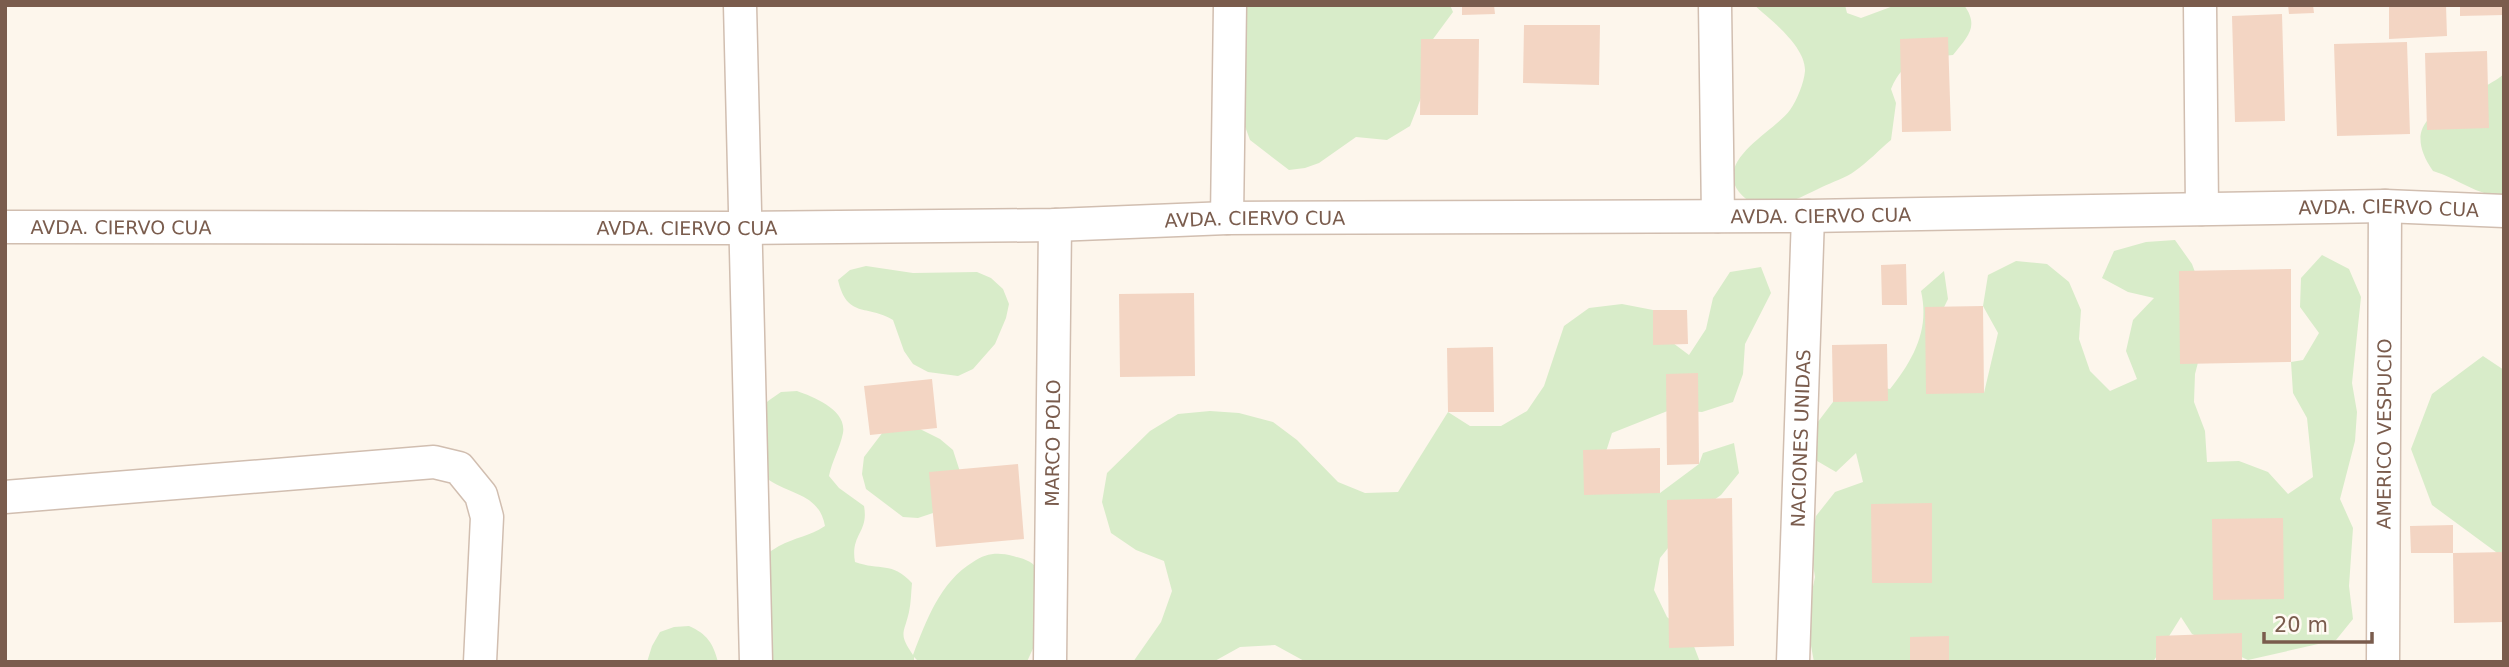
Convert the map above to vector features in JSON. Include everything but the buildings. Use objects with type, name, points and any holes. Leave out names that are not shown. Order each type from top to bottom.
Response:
[{"type":"street","points":[[740,5],[756,662]]},
{"type":"street","points":[[1227,218],[1230,5]]},
{"type":"street","points":[[1715,5],[1718,216]]},
{"type":"street","points":[[2200,5],[2202,209]]},
{"type":"street","name":"AVDA. CIERVO CUA","points":[[5,227],[745,228],[1055,225],[1227,218],[1808,216],[2385,206],[2504,211]]},
{"type":"street","name":"AMERICO VESPUCIO","points":[[2383,662],[2385,206]]},
{"type":"street","name":"NACIONES UNIDAS","points":[[1793,662],[1808,216]]},
{"type":"street","name":"MARCO POLO","points":[[1050,662],[1055,225]]},
{"type":"street","points":[[5,497],[434,462],[460,468],[481,495],[487,517],[480,662]]},
{"type":"green space","points":[[1227,5],[1450,5],[1453,12],[1422,54],[1421,98],[1410,126],[1387,140],[1356,137],[1319,163],[1289,170],[1250,140],[1228,80]]},
{"type":"green space","points":[[1754,5],[1845,5],[1847,13],[1861,18],[1896,5],[1964,5],[1969,13],[1971,26],[1967,37],[1953,55],[1923,59],[1908,65],[1902,71],[1891,89],[1896,103],[1891,140],[1869,160],[1843,178],[1791,201],[1769,206],[1758,205],[1739,192],[1733,180],[1734,169],[1749,147],[1790,110],[1800,91],[1805,71],[1804,62],[1794,44]]},
{"type":"green space","points":[[2504,74],[2504,196],[2495,196],[2433,171],[2422,150],[2421,134],[2427,121],[2439,110]]},
{"type":"green space","points":[[2175,240],[2192,264],[2202,291],[2202,347],[2195,374],[2194,402],[2205,431],[2207,462],[2239,461],[2268,472],[2288,494],[2313,477],[2307,418],[2293,393],[2291,362],[2303,360],[2319,333],[2300,307],[2301,278],[2322,255],[2349,269],[2361,297],[2352,383],[2357,412],[2355,441],[2340,499],[2353,528],[2349,586],[2353,619],[2336,640],[2248,660],[2192,634],[2181,617],[2153,662],[1814,662],[1809,635],[1809,606],[1815,577],[1810,546],[1816,516],[1835,492],[1863,482],[1856,453],[1836,472],[1812,458],[1814,427],[1833,402],[1857,383],[1890,389],[1918,344],[1923,319],[1921,291],[1944,271],[1948,299],[1934,328],[1984,393],[1998,333],[1983,306],[1988,275],[2016,261],[2047,264],[2069,282],[2081,310],[2079,339],[2090,371],[2110,391],[2137,379],[2126,351],[2133,320],[2154,298],[2128,292],[2102,278],[2114,251],[2146,242]]},
{"type":"green space","points":[[866,266],[913,273],[977,272],[991,278],[1003,289],[1009,304],[995,344],[973,369],[958,376],[928,372],[913,364],[904,351],[893,320],[853,306],[842,292],[838,280],[850,270]]},
{"type":"green space","points":[[1761,267],[1771,293],[1745,344],[1743,374],[1733,402],[1702,412],[1670,410],[1612,433],[1603,461],[1631,480],[1660,493],[1699,464],[1703,453],[1734,443],[1739,473],[1721,495],[1697,512],[1660,558],[1654,590],[1667,617],[1690,636],[1700,662],[1306,662],[1275,645],[1240,647],[1213,662],[1133,662],[1161,622],[1172,591],[1164,561],[1136,550],[1111,533],[1102,502],[1107,473],[1150,431],[1178,414],[1210,411],[1239,413],[1273,422],[1297,440],[1338,482],[1365,493],[1398,492],[1448,412],[1470,426],[1501,426],[1527,411],[1544,386],[1564,326],[1589,308],[1622,304],[1653,310],[1665,337],[1689,355],[1706,329],[1713,298],[1730,272]]},
{"type":"green space","points":[[2483,356],[2504,370],[2504,558],[2432,505],[2411,449],[2432,394]]},
{"type":"green space","points":[[797,391],[828,406],[840,418],[843,433],[829,476],[839,488],[864,506],[864,522],[855,545],[855,562],[892,569],[912,583],[910,609],[903,634],[913,655],[936,603],[952,580],[961,570],[978,559],[1002,554],[1028,561],[1039,573],[1040,628],[1027,662],[919,662],[914,657],[914,662],[745,662],[739,610],[743,582],[750,570],[779,546],[825,526],[822,515],[811,502],[769,480],[745,457],[748,426],[768,401],[781,392]]},
{"type":"green space","points":[[912,425],[940,439],[953,450],[962,478],[954,506],[918,518],[903,517],[866,489],[862,474],[864,457],[883,432]]},
{"type":"green space","points":[[689,626],[708,640],[718,662],[647,662],[660,632]]}]
